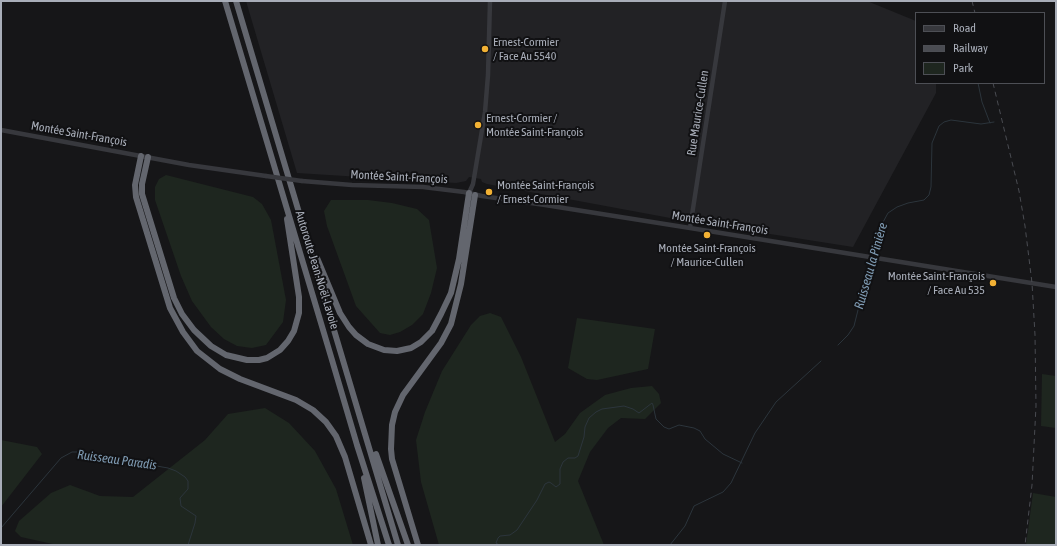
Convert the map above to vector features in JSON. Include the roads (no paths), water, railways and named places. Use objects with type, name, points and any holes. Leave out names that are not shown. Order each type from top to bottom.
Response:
[{"type":"highway","name":"Autoroute Jean-Noël-Lavoie","points":[[225,1],[357,445],[389,545]]},
{"type":"highway","name":"Autoroute Jean-Noël-Lavoie","points":[[236,1],[398,545]]},
{"type":"highway","points":[[145,157],[142,186],[143,196],[176,302],[189,324],[203,339],[219,352],[237,359],[259,360],[274,355],[288,341],[294,331],[300,305],[284,196]]},
{"type":"highway","points":[[145,157],[136,182],[136,194],[167,298],[180,328],[194,347],[216,366],[240,379],[296,400],[313,410],[326,422],[336,436],[345,457],[371,545]]},
{"type":"highway","points":[[304,227],[338,309],[352,331],[364,342],[376,347],[388,350],[406,350],[418,344],[430,333],[448,299],[458,266],[472,194]]},
{"type":"highway","points":[[418,545],[392,459],[392,425],[403,395],[441,343],[451,324],[461,284],[472,194]]},
{"type":"highway","points":[[352,387],[408,545]]},
{"type":"highway","points":[[357,445],[378,545]]},
{"type":"street","points":[[472,194],[488,82],[490,1]]},
{"type":"street","name":"Rue Maurice-Cullen","points":[[690,228],[725,1]]},
{"type":"street","name":"Montée Saint-François","points":[[1,130],[145,157],[266,176],[345,185],[423,187],[1056,287]]},
{"type":"waterway","points":[[978,84],[982,102],[990,123]]},
{"type":"waterway","name":"Ruisseau la Pinière","points":[[873,257],[882,224],[888,213],[897,207],[908,203],[924,200],[929,195],[931,187],[932,143],[939,126],[944,122],[951,120],[981,124],[994,122]]},
{"type":"waterway","name":"Ruisseau la Pinière","points":[[838,345],[848,335],[854,326],[872,260]]},
{"type":"waterway","name":"Ruisseau la Pinière","points":[[670,545],[685,526],[694,506],[723,492],[731,483],[755,433],[776,402],[821,361]]},
{"type":"waterway","name":"Ruisseau Paradis","points":[[499,545],[496,543],[500,536],[510,535],[517,530],[537,500],[545,484],[549,482],[556,487],[560,484],[560,469],[563,462],[568,458],[575,458],[578,456],[584,437],[585,427],[589,418],[602,409],[624,406],[639,413],[652,403],[656,419],[664,427],[669,429],[679,425],[694,428],[700,431],[705,439],[723,454],[742,463]]},
{"type":"waterway","name":"Ruisseau Paradis","points":[[1,528],[61,458],[72,452],[77,452],[168,468],[185,477],[188,481],[188,489],[180,498],[181,506],[196,516],[188,545]]},
{"type":"railway","points":[[972,1],[975,12]]},
{"type":"railway","points":[[993,84],[1019,191],[1032,283],[1035,335],[1036,406],[1032,485],[1025,545]]},
{"type":"place","name":"Ernest-Cormier / Face Au 5540","points":[[485,49]]},
{"type":"place","name":"Ernest-Cormier / Montée Saint-François","points":[[478,125]]},
{"type":"place","name":"Montée Saint-François / Ernest-Cormier","points":[[489,192]]},
{"type":"place","name":"Montée Saint-François / Maurice-Cullen","points":[[707,235]]},
{"type":"place","name":"Montée Saint-François / Face Au 535","points":[[993,283]]}]
